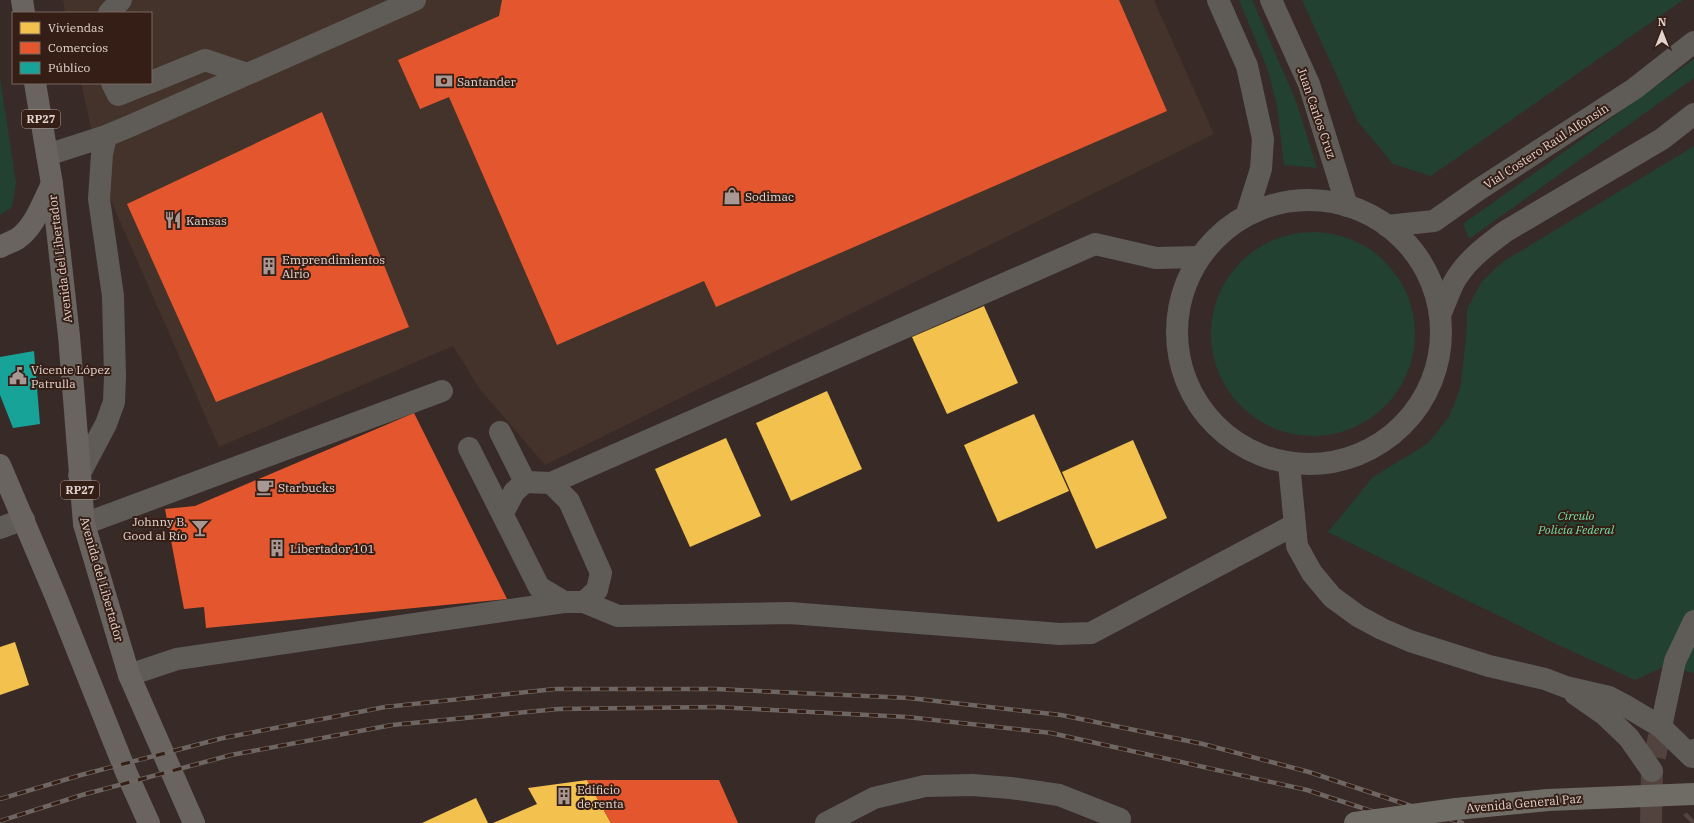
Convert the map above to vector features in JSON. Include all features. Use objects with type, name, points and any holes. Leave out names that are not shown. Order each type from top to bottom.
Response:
[{"type":"highway","name":"Avenida General Paz","points":[[1355,823],[1456,809],[1548,800],[1694,794]]},
{"type":"main road","points":[[22,0],[24,12]]},
{"type":"main road","name":"Avenida del Libertador","points":[[35,84],[52,184],[69,336],[84,524],[130,675],[194,823]]},
{"type":"main road","points":[[0,247],[17,239],[26,230],[33,221],[52,184]]},
{"type":"main road","points":[[0,465],[24,519],[126,772],[149,823]]},
{"type":"street","points":[[110,12],[121,0]]},
{"type":"street","points":[[47,155],[106,136],[415,0]]},
{"type":"street","points":[[1218,0],[1247,66],[1263,139],[1261,169],[1248,210]]},
{"type":"street","name":"Juan Carlos Cruz","points":[[1271,0],[1309,84],[1347,206]]},
{"type":"street","name":"Vial Costero Raúl Alfonsín","points":[[1387,226],[1434,221],[1478,190],[1634,88],[1694,42]]},
{"type":"street","points":[[152,82],[205,60],[247,74]]},
{"type":"street","points":[[112,84],[118,95],[146,84]]},
{"type":"street","points":[[1441,313],[1457,278],[1465,267],[1487,245],[1506,231],[1662,139],[1694,114]]},
{"type":"street","points":[[79,475],[106,424],[114,402],[115,376],[113,296],[98,198],[102,154],[106,136]]},
{"type":"street","points":[[1317,200],[1347,206],[1387,226],[1414,252],[1433,285],[1441,313],[1440,358],[1428,392],[1408,421],[1380,445],[1347,460],[1311,465],[1289,464],[1252,452],[1220,432],[1195,402],[1180,367],[1176,329],[1182,291],[1199,257],[1225,229],[1248,210],[1287,202],[1317,200]]},
{"type":"street","points":[[502,513],[514,492],[525,482],[551,483],[1095,244],[1156,258],[1199,257]]},
{"type":"street","points":[[84,524],[442,390]]},
{"type":"street","points":[[500,432],[525,482]]},
{"type":"street","points":[[469,448],[539,587],[574,602],[618,616],[790,613],[1060,634],[1091,633],[1294,525]]},
{"type":"street","points":[[1289,464],[1297,546],[1312,573],[1332,596],[1358,616],[1382,630],[1410,641],[1489,666],[1545,679],[1566,687],[1609,697],[1661,727],[1693,754]]},
{"type":"street","points":[[130,675],[177,659],[574,602],[597,590],[601,573],[569,501],[551,483]]},
{"type":"street","points":[[0,528],[24,519]]},
{"type":"street","points":[[1661,727],[1675,661],[1694,621]]},
{"type":"street","points":[[1566,687],[1605,715],[1629,738],[1652,771]]},
{"type":"street","points":[[826,823],[874,798],[925,786],[972,785],[1011,788],[1059,795],[1120,819]]},
{"type":"shaded area","points":[[63,0],[1154,0],[1214,134],[545,465],[479,388],[453,346],[219,447],[104,185],[81,84],[152,84],[152,12],[65,12]]},
{"type":"green space","points":[[1239,0],[1252,0],[1253,2],[1296,101],[1317,168],[1284,165],[1277,106],[1268,70]]},
{"type":"green space","points":[[1302,0],[1683,0],[1431,176],[1393,164],[1358,122]]},
{"type":"green space","points":[[1694,59],[1694,78],[1469,239],[1463,224]]},
{"type":"green space","points":[[0,77],[16,183],[12,207],[0,215]]},
{"type":"green space","name":"Círculo Policía Federal","points":[[1694,146],[1694,673],[1666,666],[1635,680],[1554,643],[1328,532],[1373,477],[1427,444],[1449,417],[1460,389],[1466,339],[1467,309],[1482,281],[1504,261]]},
{"type":"green space","points":[[1303,232],[1323,232],[1343,236],[1361,244],[1378,255],[1392,269],[1403,286],[1411,304],[1415,324],[1415,344],[1411,364],[1403,382],[1392,399],[1378,413],[1361,424],[1343,432],[1323,436],[1303,436],[1283,432],[1265,424],[1248,413],[1234,399],[1223,382],[1215,364],[1211,344],[1211,324],[1215,304],[1223,286],[1234,269],[1248,255],[1265,244],[1283,236]]},
{"type":"building: Viviendas","points":[[984,306],[1018,383],[947,414],[912,337]]},
{"type":"building: Viviendas","points":[[827,391],[862,469],[791,501],[756,423]]},
{"type":"building: Viviendas","points":[[1034,414],[1069,491],[998,522],[964,445]]},
{"type":"building: Viviendas","points":[[726,438],[761,516],[690,547],[655,469]]},
{"type":"building: Viviendas","points":[[1133,440],[1167,518],[1096,549],[1062,472]]},
{"type":"building: Viviendas","points":[[15,642],[29,685],[0,695],[0,647]]},
{"type":"building: Viviendas","name":"Edificio de renta","points":[[587,780],[611,823],[493,823],[537,804],[528,788]]},
{"type":"building: Viviendas","points":[[476,798],[488,823],[422,823]]},
{"type":"building: Comercios","name":"Sodimac","points":[[502,0],[1119,0],[1167,111],[716,307],[704,281],[557,345],[449,97],[420,109],[398,60],[499,16]]},
{"type":"building: Comercios","name":"Emprendimientos Alrio","points":[[322,112],[409,327],[216,402],[127,204]]},
{"type":"building: Comercios","points":[[414,413],[507,599],[206,628],[204,607],[184,609],[165,509],[195,506]]},
{"type":"building: Comercios","points":[[587,780],[719,780],[738,823],[611,823]]},
{"type":"building: Público","name":"Vicente López Patrulla","points":[[34,351],[40,424],[13,428],[0,395],[0,357]]},
{"type":"tunnel","points":[[1651,823],[1652,771],[1661,727]]},
{"type":"tunnel","points":[[1691,823],[1694,820]]},
{"type":"railway","points":[[0,799],[81,775],[223,738],[385,707],[555,689],[716,689],[909,698],[1061,715],[1203,744],[1309,772],[1462,823]]},
{"type":"railway","points":[[0,821],[82,795],[231,755],[392,725],[558,709],[716,707],[907,717],[1051,733],[1307,790],[1408,823]]},
{"type":"place","name":"Santander","points":[[444,81]]},
{"type":"place","name":"Sodimac","points":[[732,196]]},
{"type":"place","name":"Kansas","points":[[173,220]]},
{"type":"place","name":"Emprendimientos Alrio","points":[[269,266]]},
{"type":"place","name":"Vicente López Patrulla","points":[[18,376]]},
{"type":"place","name":"Starbucks","points":[[265,487]]},
{"type":"place","name":"Johnny B. Good al Río","points":[[200,528]]},
{"type":"place","name":"Libertador 101","points":[[277,548]]},
{"type":"place","name":"Edificio de renta","points":[[564,796]]}]
